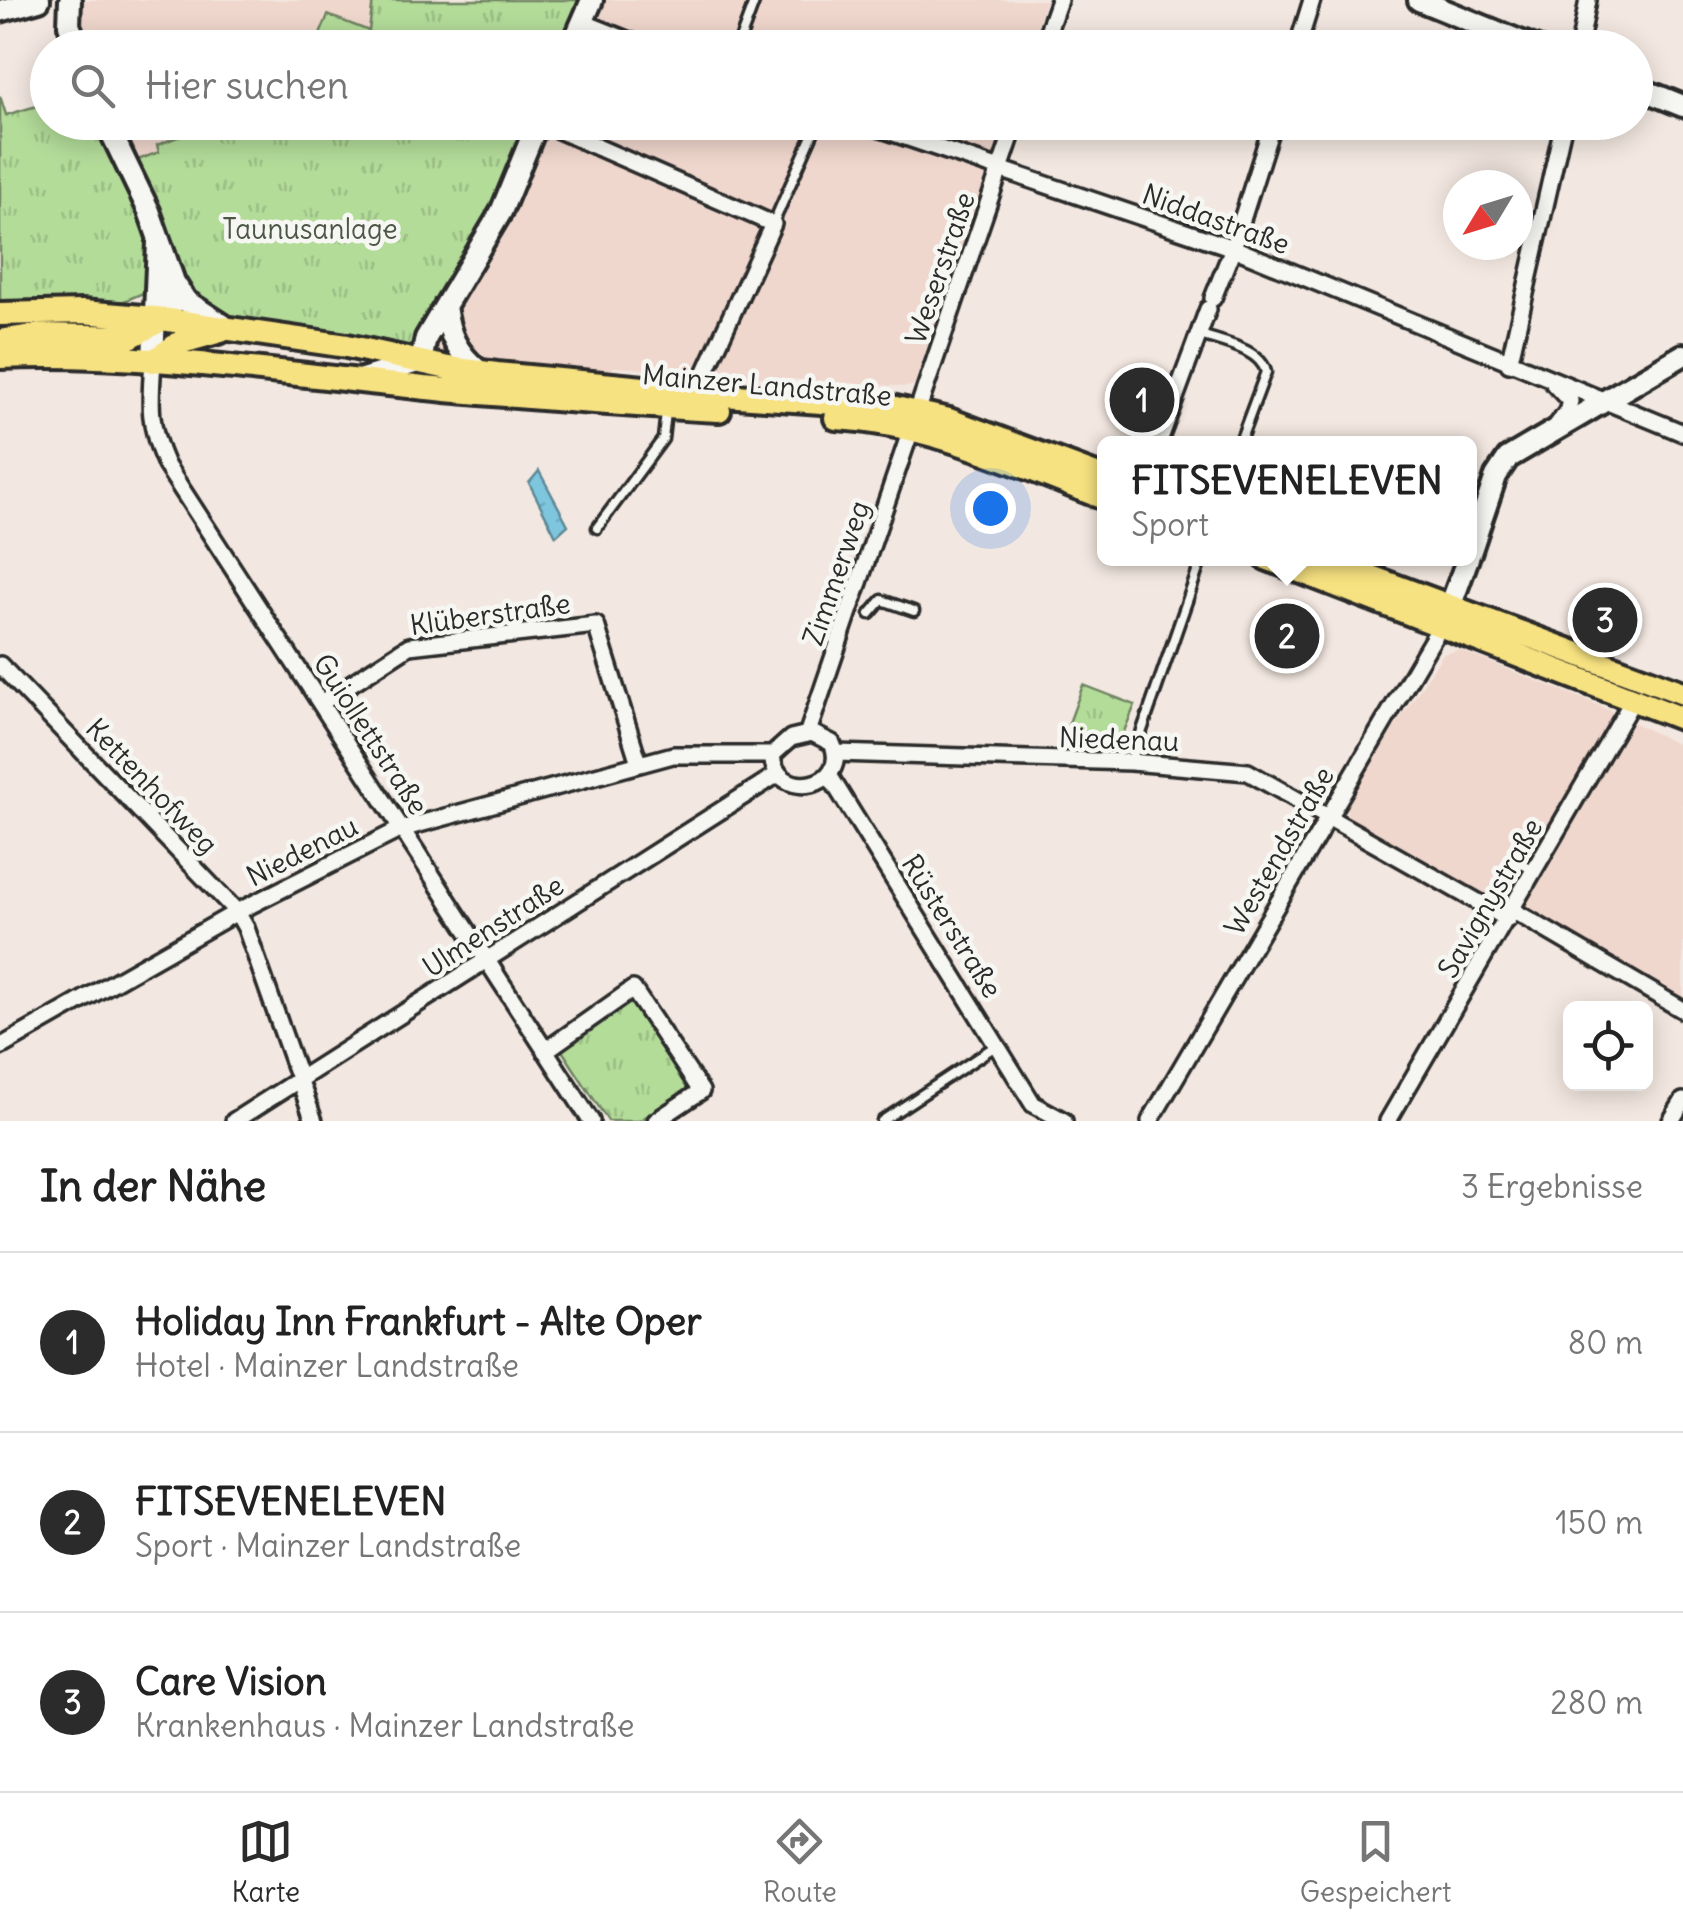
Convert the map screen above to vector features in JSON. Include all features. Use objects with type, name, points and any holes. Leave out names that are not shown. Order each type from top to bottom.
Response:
[{"type":"main road","points":[[0,11],[39,0]]},
{"type":"main road","points":[[70,0],[71,30]]},
{"type":"main road","points":[[579,30],[592,0]]},
{"type":"main road","points":[[1418,0],[1492,30]]},
{"type":"main road","points":[[1653,94],[1683,106]]},
{"type":"main road","points":[[0,340],[41,335],[130,337],[157,321],[171,307],[158,235],[114,140]]},
{"type":"main road","points":[[445,390],[427,374],[421,361],[426,338],[500,212],[531,140]]},
{"type":"main road","points":[[120,315],[165,278]]},
{"type":"main road","points":[[165,278],[204,316],[229,328]]},
{"type":"main road","points":[[445,306],[453,344],[479,371]]},
{"type":"main road","points":[[0,314],[120,315],[347,346],[421,361]]},
{"type":"main road","points":[[157,321],[169,357]]},
{"type":"main road","points":[[169,357],[229,328]]},
{"type":"main road","points":[[1477,533],[1500,468],[1508,458],[1683,355]]},
{"type":"main road","points":[[0,357],[169,357],[362,379],[421,361]]},
{"type":"main road","name":"Mainzer Landstraße","points":[[421,361],[479,371],[696,394],[891,407],[915,421],[1097,495]]},
{"type":"main road","name":"Mainzer Landstraße","points":[[362,379],[445,390],[667,407],[852,419],[948,420],[1097,475]]},
{"type":"main road","points":[[1287,566],[1403,610],[1446,617],[1683,693]]},
{"type":"main road","points":[[1337,566],[1683,720]]},
{"type":"main road","points":[[1446,617],[1465,566]]},
{"type":"street","points":[[1048,30],[1059,0]]},
{"type":"street","points":[[1303,30],[1312,0]]},
{"type":"street","points":[[1583,30],[1588,0]]},
{"type":"street","points":[[582,22],[602,30]]},
{"type":"street","points":[[580,140],[774,224],[696,394]]},
{"type":"street","name":"Niddastraße","points":[[913,140],[1233,248],[1683,433]]},
{"type":"street","name":"Weserstraße","points":[[915,421],[1010,140]]},
{"type":"street","points":[[1161,436],[1233,248],[1267,140]]},
{"type":"street","points":[[1509,364],[1560,140]]},
{"type":"street","name":"Guiollettstraße","points":[[169,357],[149,416],[166,465],[590,1121]]},
{"type":"street","points":[[1547,378],[1570,401],[1567,412],[1552,431]]},
{"type":"street","name":"Zimmerweg","points":[[808,732],[915,421]]},
{"type":"street","name":"Westendstraße","points":[[1150,1121],[1446,617]]},
{"type":"street","name":"Klüberstraße","points":[[321,703],[410,646],[596,625],[639,763]]},
{"type":"street","name":"Kettenhofweg","points":[[0,665],[237,912],[314,1121]]},
{"type":"street","name":"Savignystraße","points":[[1388,1121],[1633,700]]},
{"type":"street","points":[[808,732],[829,740],[836,752],[836,764],[829,775],[798,786],[778,774],[772,755],[791,738],[808,732]]},
{"type":"street","name":"Niedenau","points":[[836,752],[1131,762],[1248,772],[1683,1010]]},
{"type":"street","name":"Niedenau","points":[[0,1048],[237,912],[401,828],[673,755],[772,755]]},
{"type":"street","name":"Ulmenstraße","points":[[234,1121],[778,774]]},
{"type":"street","name":"Rüsterstraße","points":[[829,775],[1033,1104]]},
{"type":"street","points":[[545,1052],[633,989],[701,1091],[656,1121]]},
{"type":"street","points":[[1671,1121],[1683,1101]]},
{"type":"street","points":[[1024,1121],[1033,1104],[1064,1121]]},
{"type":"lane","points":[[743,30],[754,0]]},
{"type":"lane","points":[[774,224],[810,140]]},
{"type":"lane","points":[[1198,334],[1259,357],[1264,363],[1266,372],[1242,436]]},
{"type":"lane","points":[[596,528],[663,438],[667,407]]},
{"type":"lane","points":[[1131,762],[1199,566]]},
{"type":"lane","points":[[870,614],[882,600],[914,611]]},
{"type":"lane","points":[[1515,860],[1534,871]]},
{"type":"lane","points":[[882,1121],[997,1045]]},
{"type":"shaded area","points":[[74,0],[373,0],[370,30],[328,15],[322,30],[86,30]]},
{"type":"shaded area","points":[[581,0],[1046,0],[1036,30],[571,30]]},
{"type":"shaded area","points":[[129,140],[172,140],[157,146],[160,152],[137,161]]},
{"type":"shaded area","points":[[532,140],[998,140],[914,385],[613,367],[611,383],[421,361]]},
{"type":"shaded area","points":[[1459,650],[1596,704],[1683,747],[1683,998],[1509,897],[1496,904],[1348,818],[1345,802],[1443,654]]},
{"type":"green space","points":[[373,0],[580,0],[567,30],[369,30]]},
{"type":"green space","points":[[328,15],[366,30],[322,30]]},
{"type":"green space","name":"Taunusanlage","points":[[0,96],[6,115],[30,108],[30,140],[130,140],[138,160],[159,152],[157,145],[170,140],[521,140],[492,207],[410,348],[229,328],[162,285],[96,313],[0,314]]},
{"type":"green space","points":[[1083,685],[1135,705],[1120,741],[1065,734]]},
{"type":"green space","points":[[633,1001],[691,1087],[639,1121],[608,1121],[561,1049]]},
{"type":"water","points":[[539,471],[568,525],[556,536],[529,483]]},
{"type":"place","name":"Holiday Inn Frankfurt - Alte Oper","points":[[1142,400]]},
{"type":"place","name":"Care Vision","points":[[1605,620]]},
{"type":"place","name":"FITSEVENELEVEN","points":[[1287,636]]}]
